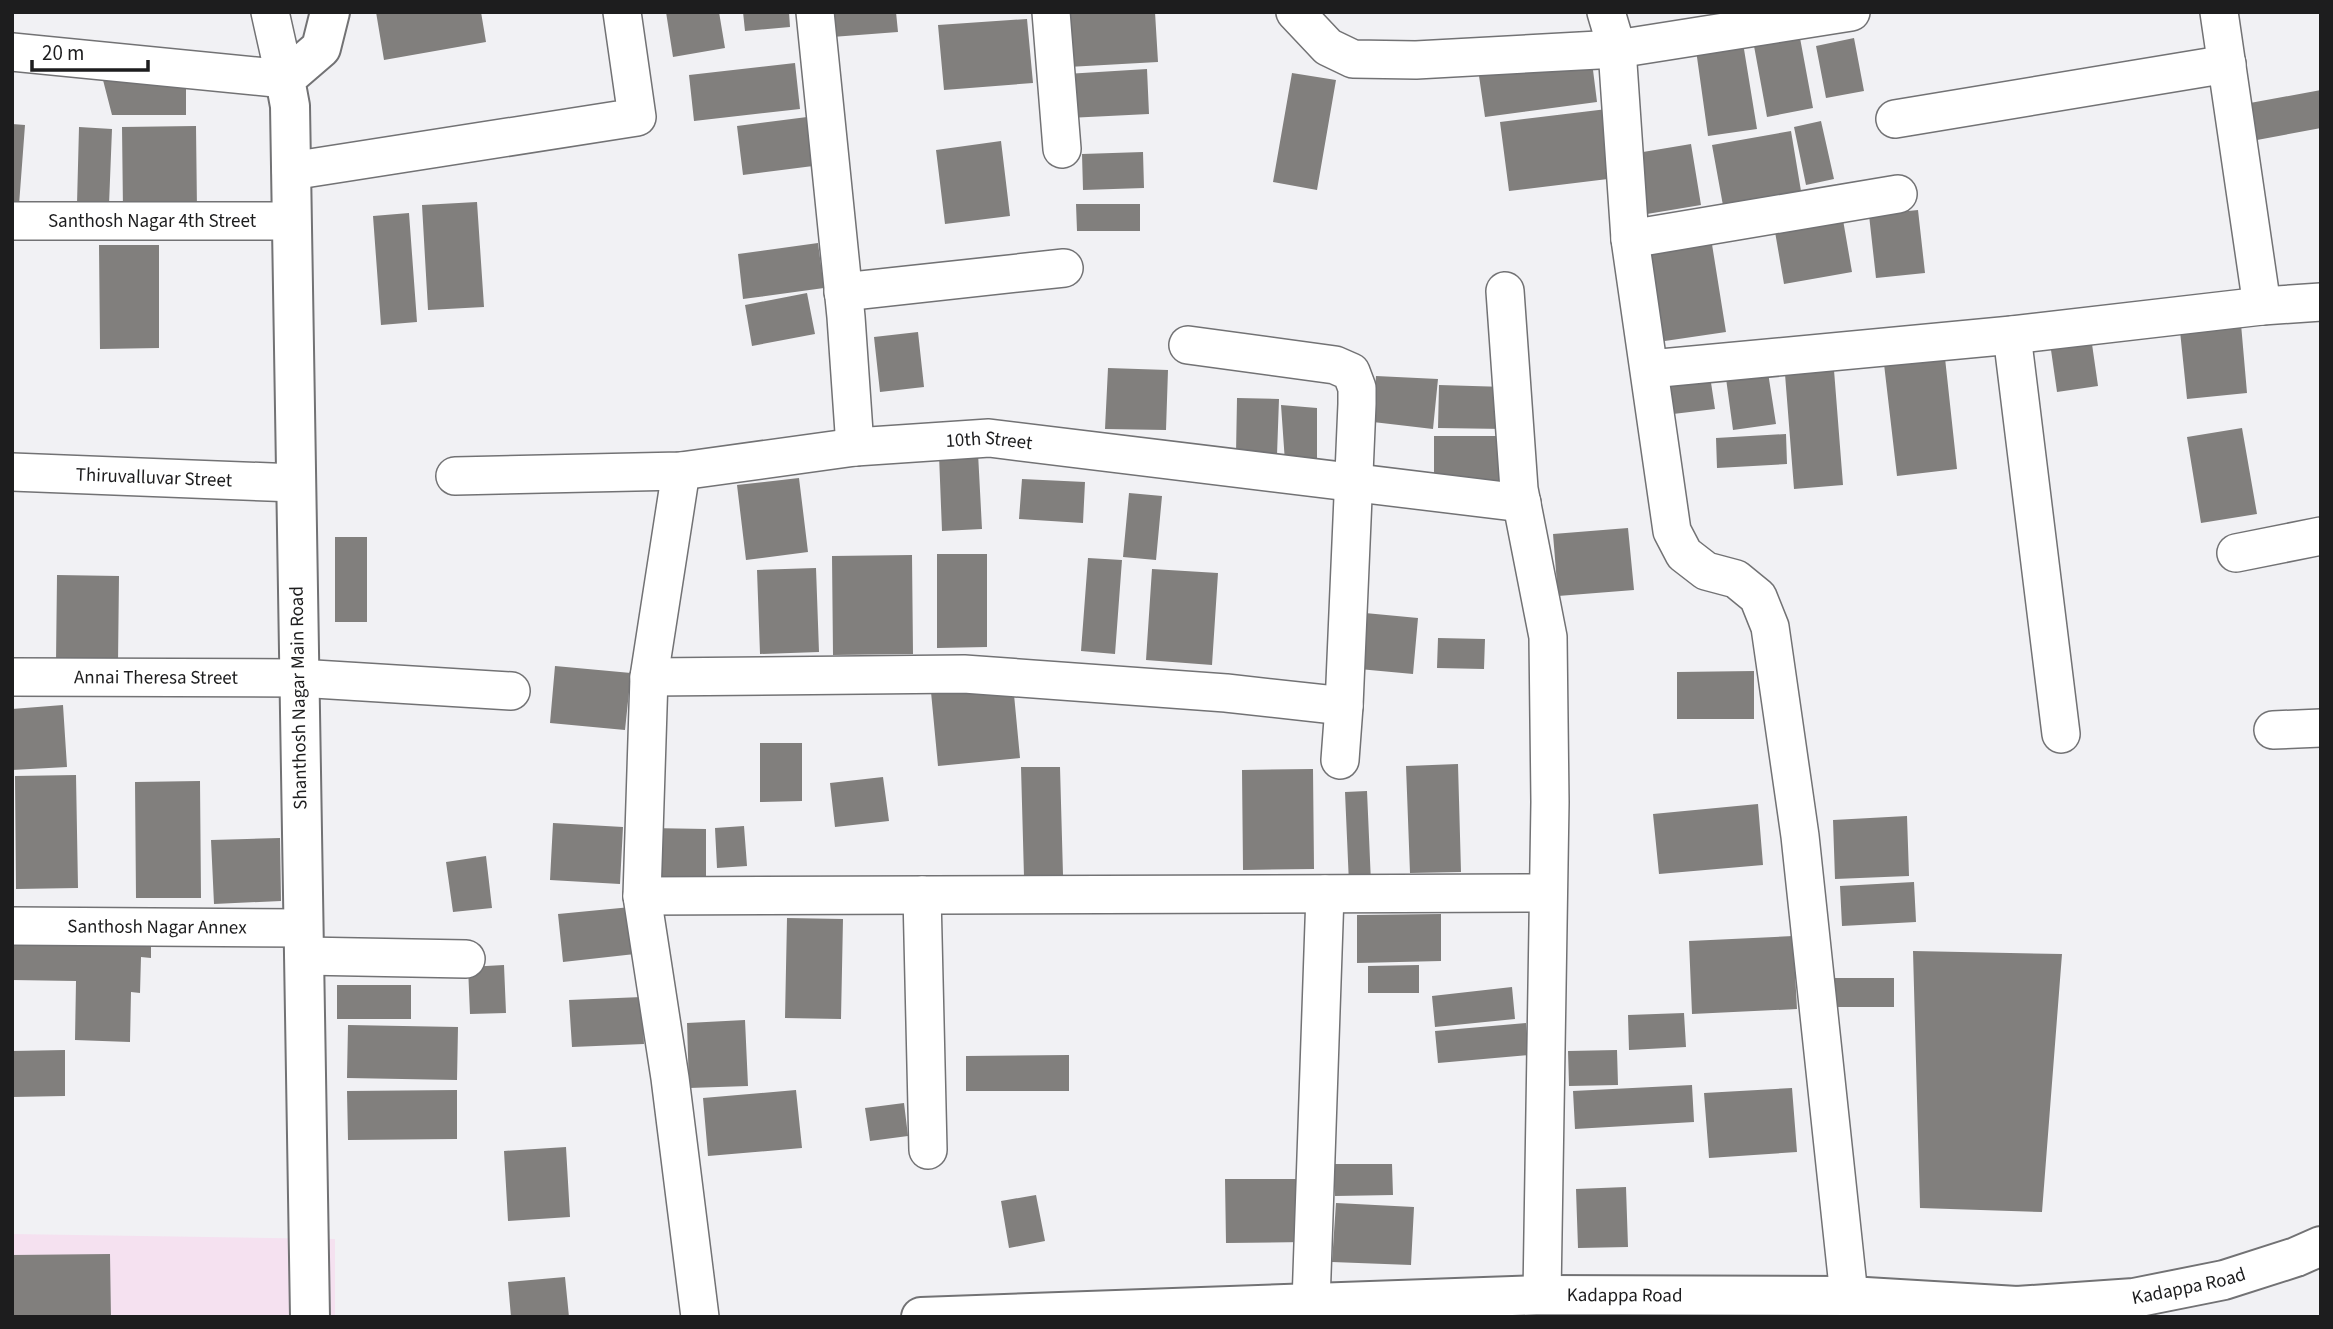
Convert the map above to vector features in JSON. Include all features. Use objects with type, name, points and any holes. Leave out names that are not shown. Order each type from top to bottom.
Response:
[{"type":"main road","points":[[285,79],[321,48],[330,12]]},
{"type":"main road","name":"Shanthosh Nagar Main Road","points":[[285,79],[290,106],[310,1317]]},
{"type":"main road","name":"Kadappa Road","points":[[921,1317],[1542,1295],[1849,1296],[2017,1306],[2134,1298],[2224,1280],[2296,1257],[2321,1246]]},
{"type":"street","points":[[12,52],[285,79],[270,12]]},
{"type":"street","points":[[291,172],[637,117],[622,12]]},
{"type":"street","points":[[815,12],[843,292],[855,447]]},
{"type":"street","points":[[1051,12],[1062,149]]},
{"type":"street","points":[[1296,12],[1328,47],[1353,59],[1416,60],[1617,49],[1851,12]]},
{"type":"street","points":[[1606,12],[1617,49],[1630,239],[1672,531],[1684,554],[1706,571],[1736,579],[1758,597],[1770,627],[1800,836],[1849,1296]]},
{"type":"street","points":[[2219,12],[2262,306]]},
{"type":"street","points":[[1895,119],[2227,64]]},
{"type":"street","points":[[1630,239],[1898,194]]},
{"type":"street","name":"Santhosh Nagar 4th Street","points":[[12,221],[291,221]]},
{"type":"street","points":[[843,292],[1064,268]]},
{"type":"street","points":[[1505,291],[1519,489],[1548,637],[1550,802],[1542,1295]]},
{"type":"street","points":[[1650,369],[2012,335],[2262,306],[2321,302]]},
{"type":"street","points":[[2012,335],[2061,734]]},
{"type":"street","points":[[1188,345],[1335,365],[1352,373],[1357,396],[1340,760]]},
{"type":"street","name":"10th Street","points":[[455,476],[681,471],[855,447],[989,438],[1522,503]]},
{"type":"street","points":[[681,471],[649,677],[642,897],[670,1078],[700,1317]]},
{"type":"street","name":"Thiruvalluvar Street","points":[[12,472],[296,483]]},
{"type":"street","points":[[2236,553],[2321,536]]},
{"type":"street","points":[[649,677],[964,674],[1226,693],[1344,706]]},
{"type":"street","name":"Annai Theresa Street","points":[[12,677],[298,678],[511,691]]},
{"type":"street","points":[[2273,730],[2321,728]]},
{"type":"street","points":[[642,897],[1548,893]]},
{"type":"street","points":[[1311,1303],[1325,894]]},
{"type":"street","points":[[922,895],[928,1150]]},
{"type":"street","name":"Santhosh Nagar Annex","points":[[12,926],[304,942],[466,959]]},
{"type":"shaded area","points":[[12,1234],[335,1239],[335,1317],[12,1317]]},
{"type":"building","points":[[376,12],[481,12],[486,42],[384,60]]},
{"type":"building","points":[[666,12],[719,12],[725,48],[673,57]]},
{"type":"building","points":[[743,12],[789,12],[790,27],[745,31]]},
{"type":"building","points":[[830,12],[896,12],[898,32],[832,37]]},
{"type":"building","points":[[1065,12],[1155,12],[1158,62],[1068,67]]},
{"type":"building","points":[[1027,19],[1033,83],[944,90],[938,25]]},
{"type":"building","points":[[1800,38],[1813,108],[1767,117],[1754,46]]},
{"type":"building","points":[[1854,38],[1864,91],[1826,98],[1816,46]]},
{"type":"building","points":[[1743,43],[1757,129],[1708,136],[1696,50]]},
{"type":"building","points":[[1592,62],[1597,102],[1485,117],[1479,76]]},
{"type":"building","points":[[795,63],[800,109],[694,121],[689,75]]},
{"type":"building","points":[[1147,69],[1149,114],[1068,118],[1066,74]]},
{"type":"building","points":[[1292,73],[1336,80],[1317,190],[1273,182]]},
{"type":"building","points":[[103,80],[186,88],[186,115],[112,115]]},
{"type":"building","points":[[2321,90],[2321,128],[2257,140],[2250,103]]},
{"type":"building","points":[[1607,109],[1616,178],[1509,191],[1500,122]]},
{"type":"building","points":[[815,116],[821,165],[743,175],[737,126]]},
{"type":"building","points":[[1821,121],[1834,179],[1806,185],[1794,127]]},
{"type":"building","points":[[12,124],[25,125],[19,205],[12,204]]},
{"type":"building","points":[[196,126],[197,211],[123,211],[122,127]]},
{"type":"building","points":[[79,127],[112,129],[109,205],[77,204]]},
{"type":"building","points":[[1791,131],[1802,197],[1724,211],[1712,145]]},
{"type":"building","points":[[1001,141],[1010,216],[945,224],[936,150]]},
{"type":"building","points":[[1691,144],[1701,205],[1647,214],[1637,153]]},
{"type":"building","points":[[1143,152],[1144,188],[1083,190],[1082,154]]},
{"type":"building","points":[[477,202],[484,307],[428,310],[422,205]]},
{"type":"building","points":[[1076,204],[1140,204],[1140,231],[1077,231]]},
{"type":"building","points":[[1918,210],[1925,273],[1876,278],[1869,215]]},
{"type":"building","points":[[409,213],[417,322],[381,325],[373,216]]},
{"type":"building","points":[[1842,214],[1852,272],[1784,284],[1774,226]]},
{"type":"building","points":[[1711,238],[1726,332],[1658,342],[1644,249]]},
{"type":"building","points":[[818,243],[824,288],[743,299],[738,254]]},
{"type":"building","points":[[99,245],[159,245],[159,348],[100,349]]},
{"type":"building","points":[[807,293],[815,334],[752,346],[745,305]]},
{"type":"building","points":[[2241,324],[2247,393],[2187,399],[2180,331]]},
{"type":"building","points":[[918,332],[924,387],[880,392],[874,337]]},
{"type":"building","points":[[2091,337],[2098,386],[2057,392],[2050,343]]},
{"type":"building","points":[[1945,358],[1957,469],[1897,476],[1884,364]]},
{"type":"building","points":[[1767,366],[1776,424],[1733,430],[1725,371]]},
{"type":"building","points":[[1108,368],[1168,370],[1166,430],[1105,429]]},
{"type":"building","points":[[1834,370],[1843,485],[1794,489],[1785,374]]},
{"type":"building","points":[[1376,376],[1438,379],[1433,429],[1373,422]]},
{"type":"building","points":[[1710,376],[1715,409],[1673,414],[1668,381]]},
{"type":"building","points":[[1439,385],[1506,387],[1505,429],[1438,428]]},
{"type":"building","points":[[1237,398],[1279,399],[1277,455],[1236,454]]},
{"type":"building","points":[[1281,405],[1317,408],[1317,473],[1285,462]]},
{"type":"building","points":[[2242,428],[2257,514],[2201,523],[2187,437]]},
{"type":"building","points":[[1786,434],[1787,464],[1717,468],[1716,438]]},
{"type":"building","points":[[1434,436],[1509,436],[1508,488],[1434,488]]},
{"type":"building","points":[[978,453],[982,529],[942,531],[939,455]]},
{"type":"building","points":[[799,478],[808,552],[746,560],[737,485]]},
{"type":"building","points":[[1022,479],[1085,482],[1083,523],[1019,519]]},
{"type":"building","points":[[1129,493],[1162,496],[1156,560],[1123,557]]},
{"type":"building","points":[[1628,528],[1634,590],[1558,596],[1553,534]]},
{"type":"building","points":[[335,537],[367,537],[367,622],[335,622]]},
{"type":"building","points":[[937,554],[987,554],[987,647],[937,648]]},
{"type":"building","points":[[912,555],[913,654],[833,655],[832,556]]},
{"type":"building","points":[[1088,558],[1122,560],[1115,654],[1081,651]]},
{"type":"building","points":[[816,568],[819,652],[760,654],[757,570]]},
{"type":"building","points":[[1152,569],[1218,573],[1212,665],[1146,660]]},
{"type":"building","points":[[57,575],[119,576],[118,663],[56,662]]},
{"type":"building","points":[[1365,613],[1418,618],[1413,674],[1359,669]]},
{"type":"building","points":[[1438,638],[1485,639],[1484,669],[1437,668]]},
{"type":"building","points":[[555,666],[631,673],[625,730],[550,723]]},
{"type":"building","points":[[1754,671],[1754,719],[1677,719],[1677,672]]},
{"type":"building","points":[[1013,684],[1020,758],[938,766],[931,692]]},
{"type":"building","points":[[63,705],[67,767],[12,770],[12,709]]},
{"type":"building","points":[[760,743],[802,743],[802,801],[760,802]]},
{"type":"building","points":[[1458,764],[1461,872],[1410,873],[1406,766]]},
{"type":"building","points":[[1021,767],[1060,767],[1063,875],[1024,877]]},
{"type":"building","points":[[1313,769],[1314,869],[1243,870],[1242,770]]},
{"type":"building","points":[[76,775],[78,888],[16,889],[15,776]]},
{"type":"building","points":[[883,777],[889,821],[835,827],[830,783]]},
{"type":"building","points":[[200,781],[201,898],[136,898],[135,782]]},
{"type":"building","points":[[1367,791],[1371,883],[1349,884],[1345,792]]},
{"type":"building","points":[[1758,804],[1763,865],[1659,874],[1653,814]]},
{"type":"building","points":[[1907,816],[1909,876],[1835,879],[1833,820]]},
{"type":"building","points":[[553,823],[623,827],[620,884],[550,880]]},
{"type":"building","points":[[744,826],[747,866],[717,868],[715,828]]},
{"type":"building","points":[[649,828],[706,829],[706,883],[648,883]]},
{"type":"building","points":[[280,838],[281,901],[214,904],[211,840]]},
{"type":"building","points":[[486,856],[492,908],[453,912],[446,862]]},
{"type":"building","points":[[1914,882],[1916,922],[1842,926],[1840,886]]},
{"type":"building","points":[[631,907],[635,954],[563,962],[558,914]]},
{"type":"building","points":[[1441,914],[1441,961],[1357,963],[1357,915]]},
{"type":"building","points":[[787,918],[843,919],[841,1019],[785,1018]]},
{"type":"building","points":[[12,928],[151,931],[151,958],[141,957],[140,993],[131,992],[130,1042],[75,1040],[76,981],[12,980]]},
{"type":"building","points":[[1793,936],[1797,1009],[1692,1014],[1689,941]]},
{"type":"building","points":[[1913,951],[2062,954],[2042,1212],[1920,1208]]},
{"type":"building","points":[[504,965],[506,1013],[470,1014],[468,967]]},
{"type":"building","points":[[1419,965],[1419,993],[1368,993],[1368,966]]},
{"type":"building","points":[[1824,978],[1894,978],[1894,1007],[1823,1007]]},
{"type":"building","points":[[337,985],[411,985],[411,1019],[337,1019]]},
{"type":"building","points":[[1512,987],[1515,1019],[1435,1027],[1432,996]]},
{"type":"building","points":[[642,997],[644,1044],[572,1047],[569,1000]]},
{"type":"building","points":[[1684,1013],[1686,1047],[1629,1050],[1628,1015]]},
{"type":"building","points":[[745,1020],[748,1086],[689,1088],[687,1023]]},
{"type":"building","points":[[1526,1023],[1529,1055],[1438,1063],[1435,1031]]},
{"type":"building","points":[[348,1025],[458,1027],[457,1080],[347,1078]]},
{"type":"building","points":[[65,1050],[65,1096],[12,1097],[12,1051]]},
{"type":"building","points":[[1617,1050],[1618,1085],[1569,1086],[1568,1051]]},
{"type":"building","points":[[1069,1055],[1069,1091],[966,1091],[966,1056]]},
{"type":"building","points":[[1692,1085],[1694,1122],[1575,1129],[1573,1091]]},
{"type":"building","points":[[1792,1088],[1797,1152],[1709,1158],[1704,1093]]},
{"type":"building","points":[[457,1090],[457,1139],[348,1140],[347,1091]]},
{"type":"building","points":[[796,1090],[802,1148],[708,1156],[703,1098]]},
{"type":"building","points":[[904,1103],[908,1136],[870,1141],[865,1108]]},
{"type":"building","points":[[566,1147],[570,1217],[508,1221],[504,1151]]},
{"type":"building","points":[[1334,1164],[1392,1164],[1393,1195],[1335,1196]]},
{"type":"building","points":[[1225,1179],[1306,1179],[1306,1242],[1226,1243]]},
{"type":"building","points":[[1626,1187],[1628,1247],[1578,1248],[1576,1189]]},
{"type":"building","points":[[1036,1195],[1045,1241],[1009,1248],[1001,1201]]},
{"type":"building","points":[[1336,1203],[1414,1207],[1411,1265],[1332,1262]]},
{"type":"building","points":[[110,1254],[111,1317],[12,1317],[12,1255]]},
{"type":"building","points":[[565,1277],[569,1317],[511,1317],[508,1282]]}]
